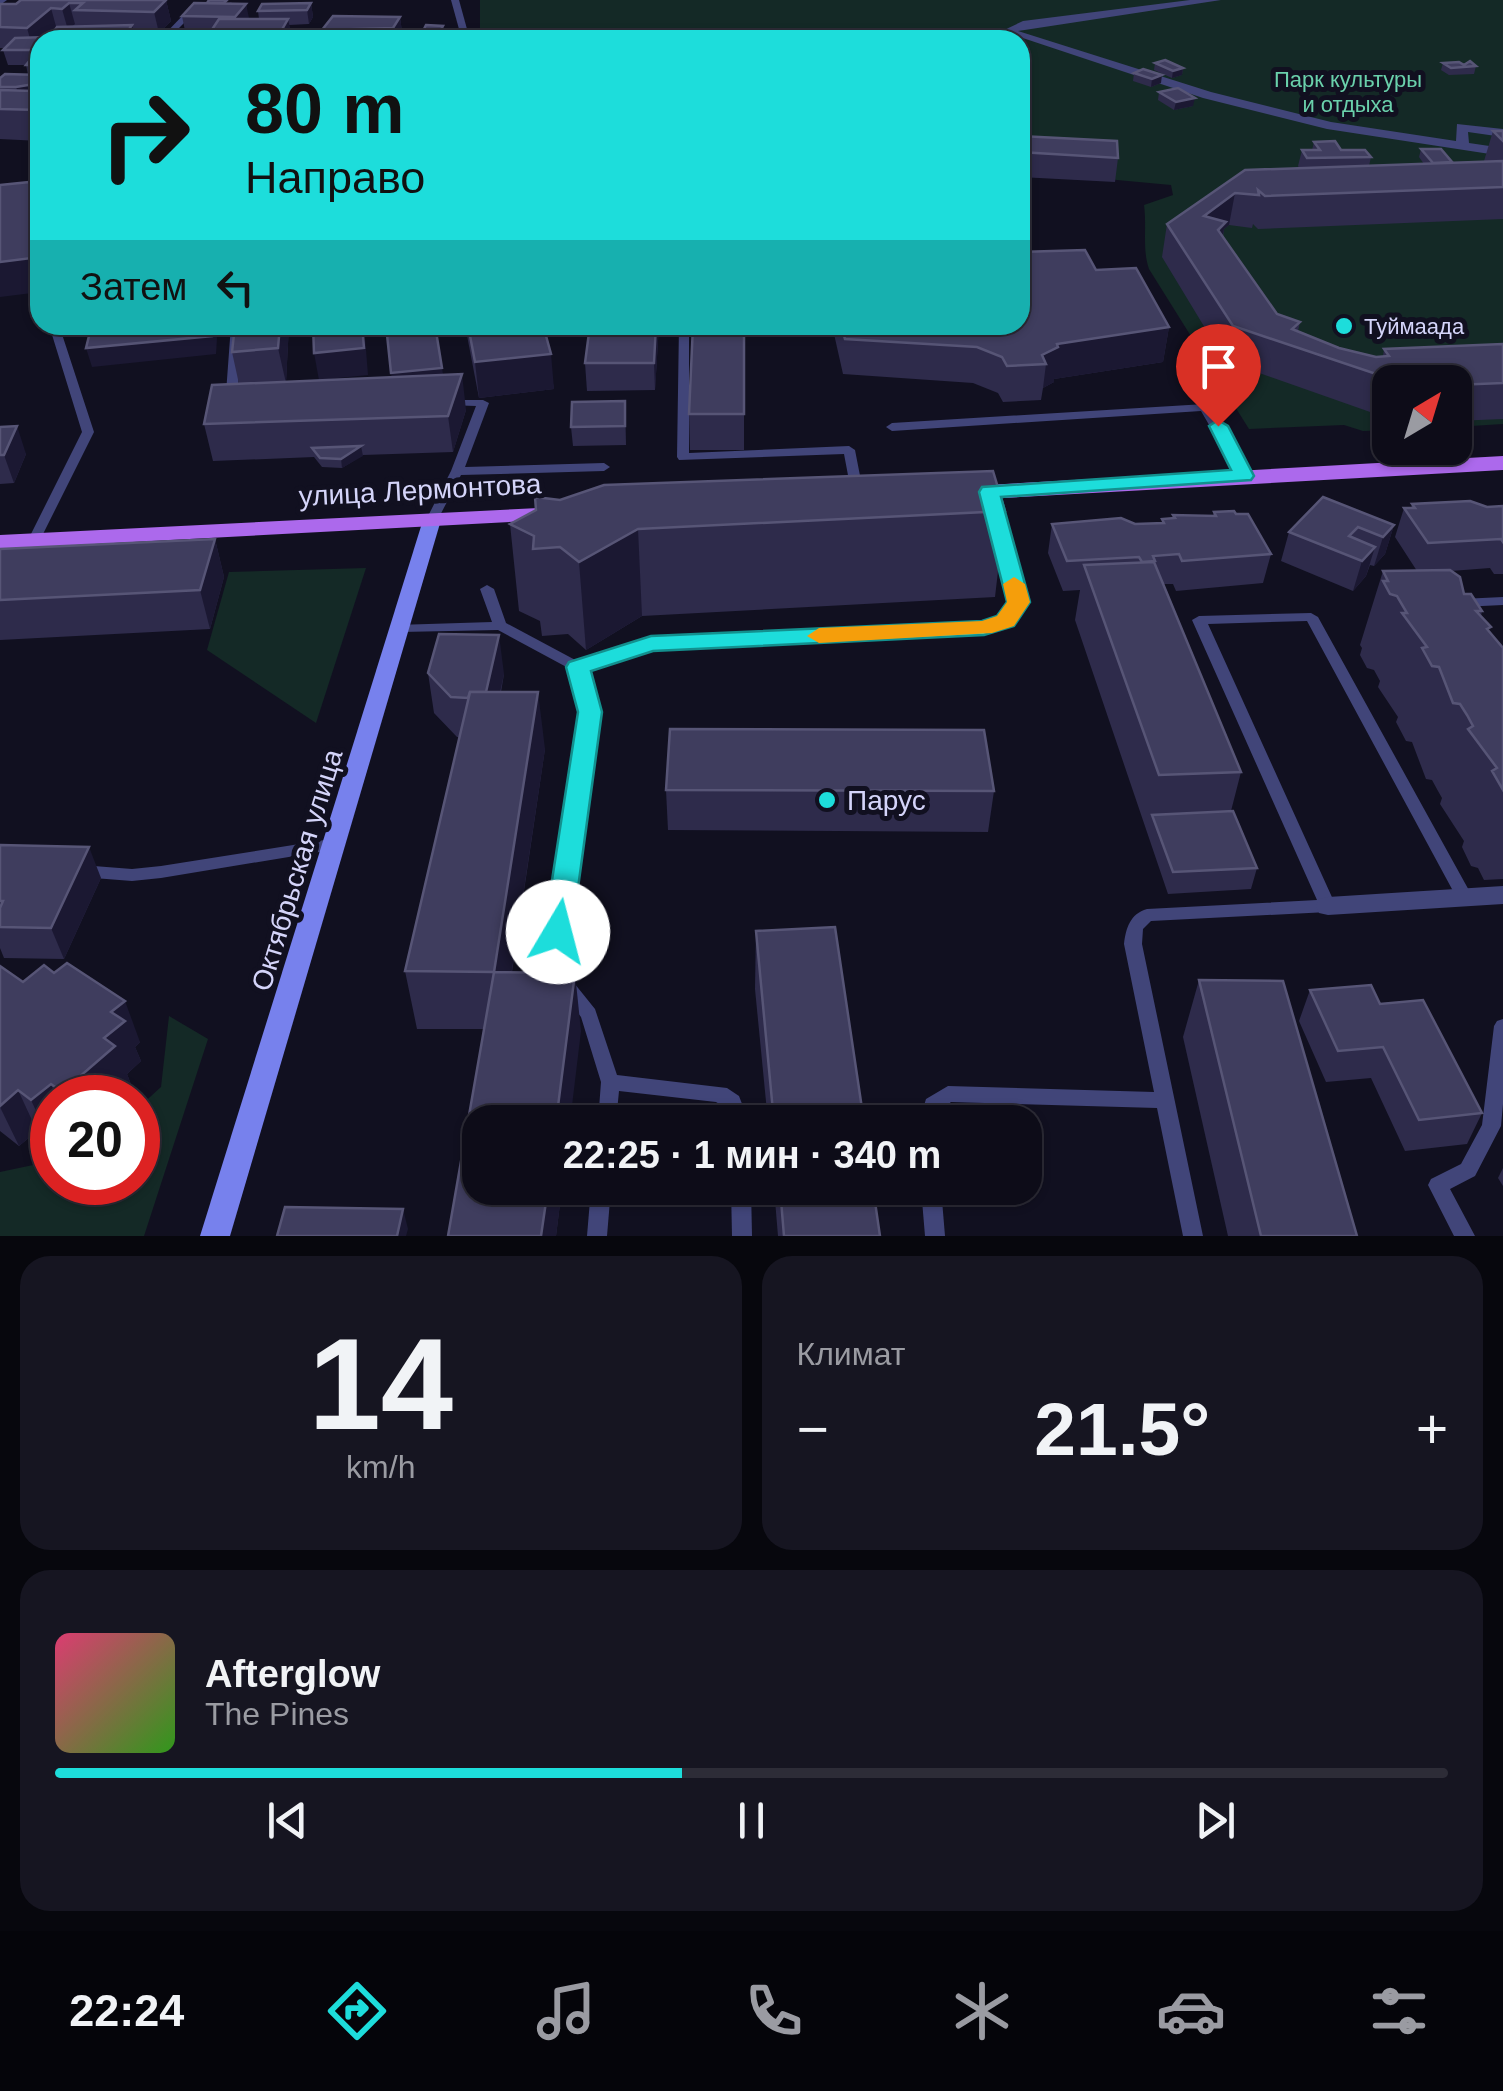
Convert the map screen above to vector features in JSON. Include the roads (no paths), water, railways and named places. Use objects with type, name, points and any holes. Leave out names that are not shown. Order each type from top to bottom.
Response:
[{"type":"main road","points":[[952,494],[1503,463]]},
{"type":"main road","name":"улица Лермонтова","points":[[0,542],[587,512]]},
{"type":"street","points":[[1010,30],[1023,24],[1216,0]]},
{"type":"street","points":[[1030,38],[1207,94],[1278,112],[1368,132],[1503,152]]},
{"type":"street","points":[[1462,146],[1462,127],[1503,133]]},
{"type":"street","name":"Октябрьская улица","points":[[215,1236],[337,844],[432,520]]},
{"type":"street","points":[[1328,906],[1503,896]]},
{"type":"lane","points":[[455,0],[463,30]]},
{"type":"lane","points":[[173,30],[195,8]]},
{"type":"lane","points":[[34,540],[88,432],[57,335]]},
{"type":"lane","points":[[235,335],[232,392],[239,398],[258,399]]},
{"type":"lane","points":[[684,335],[683,456],[849,450],[858,498]]},
{"type":"lane","points":[[428,402],[482,403],[457,471],[432,520]]},
{"type":"lane","points":[[892,427],[1205,407],[1244,476]]},
{"type":"lane","points":[[457,471],[604,467]]},
{"type":"lane","points":[[400,628],[500,626],[578,667],[651,643],[984,628],[1006,621],[1019,602],[989,492]]},
{"type":"lane","points":[[487,589],[500,626]]},
{"type":"lane","points":[[1466,618],[1456,603],[1503,601]]},
{"type":"lane","points":[[1193,1236],[1133,944],[1136,927],[1147,915],[1328,906],[1199,620],[1311,616],[1465,898]]},
{"type":"lane","points":[[578,667],[590,712],[553,969],[590,1014],[610,1082],[608,1105]]},
{"type":"lane","points":[[54,870],[132,875],[337,844]]},
{"type":"lane","points":[[1465,1236],[1438,1185],[1468,1170],[1490,1126],[1503,1026]]},
{"type":"lane","points":[[610,1082],[720,1094],[733,1105]]},
{"type":"lane","points":[[933,1105],[948,1094],[1166,1100]]},
{"type":"lane","points":[[597,1236],[600,1205]]},
{"type":"lane","points":[[741,1205],[742,1236]]},
{"type":"lane","points":[[932,1205],[935,1236]]},
{"type":"place","name":"Туймаада","points":[[1344,326]]},
{"type":"place","name":"Парус","points":[[827,800]]},
{"type":"park label","name":"Парк культуры и отдыха","points":[[1348,92]]}]
